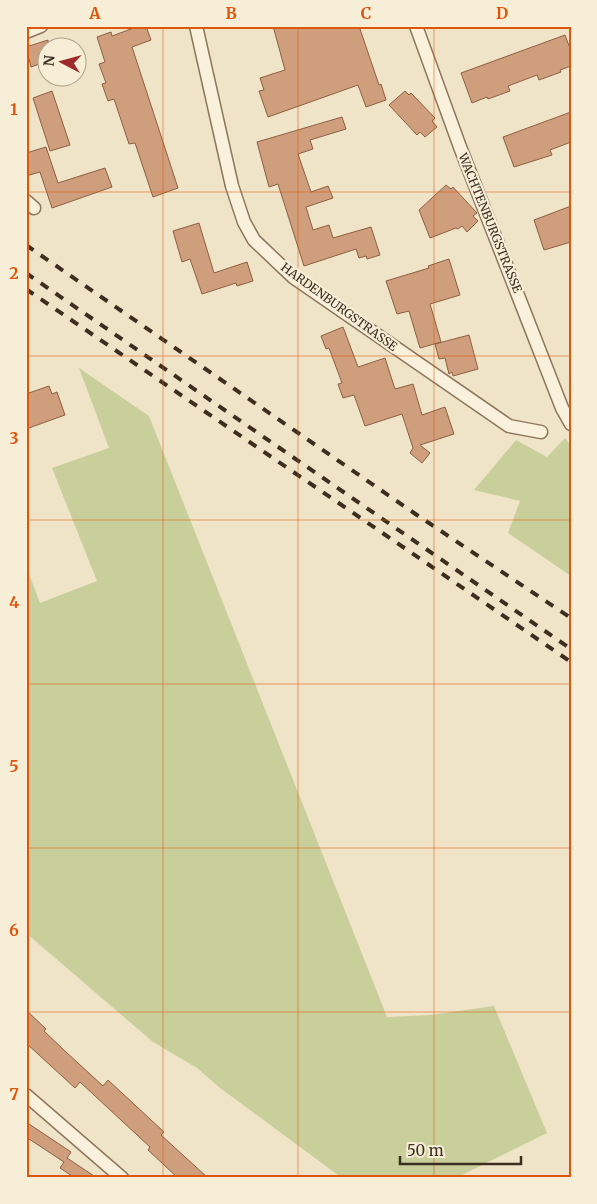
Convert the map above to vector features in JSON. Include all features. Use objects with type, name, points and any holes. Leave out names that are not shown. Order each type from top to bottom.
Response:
[{"type":"street","points":[[26,32],[41,26]]},
{"type":"street","name":"HARDENBURGSTRASSE","points":[[196,26],[232,186],[244,222],[254,240],[293,277],[509,426],[541,432]]},
{"type":"street","name":"WACHTENBURGSTRASSE","points":[[416,26],[460,146],[567,404],[571,424]]},
{"type":"street","points":[[26,1095],[122,1178]]},
{"type":"green space","points":[[79,368],[149,416],[387,1017],[431,1015],[494,1006],[547,1133],[456,1178],[342,1178],[220,1088],[197,1068],[153,1042],[26,933],[26,566],[40,603],[97,581],[52,468],[109,448]]},
{"type":"green space","points":[[565,438],[571,446],[571,576],[508,533],[520,501],[474,490],[516,440],[547,457]]},
{"type":"building","points":[[139,26],[146,26],[151,40],[132,47],[178,188],[153,197],[135,143],[129,144],[114,99],[108,101],[102,84],[106,83],[99,64],[105,62],[97,37],[111,32],[112,36]]},
{"type":"building","points":[[273,26],[359,26],[386,100],[366,107],[358,85],[268,117],[259,91],[264,90],[260,78],[285,70]]},
{"type":"building","points":[[565,35],[571,51],[571,66],[539,80],[537,75],[508,86],[510,91],[472,103],[461,73]]},
{"type":"building","points":[[38,43],[38,65],[31,67],[26,47]]},
{"type":"building","points":[[52,91],[70,145],[50,151],[33,98]]},
{"type":"building","points":[[405,91],[409,95],[411,93],[435,118],[432,121],[437,127],[425,137],[420,132],[417,135],[389,105]]},
{"type":"building","points":[[571,112],[571,142],[550,150],[552,155],[514,167],[503,137]]},
{"type":"building","points":[[342,117],[346,129],[310,140],[313,149],[298,154],[311,192],[328,186],[333,198],[306,207],[313,230],[329,225],[333,238],[371,227],[380,255],[367,259],[366,256],[359,258],[356,249],[304,266],[278,184],[269,187],[257,142]]},
{"type":"building","points":[[46,147],[58,183],[105,168],[112,187],[52,208],[40,172],[26,176],[26,153]]},
{"type":"building","points":[[446,185],[451,189],[453,187],[477,213],[473,216],[478,221],[467,232],[462,226],[430,238],[419,210]]},
{"type":"building","points":[[571,206],[571,242],[544,250],[534,220]]},
{"type":"building","points":[[199,223],[214,273],[247,262],[253,281],[237,286],[236,283],[202,294],[190,259],[182,262],[173,231]]},
{"type":"building","points":[[449,259],[460,295],[430,304],[441,342],[420,348],[409,311],[397,314],[386,281],[429,268],[428,266]]},
{"type":"building","points":[[343,327],[358,367],[385,358],[395,389],[413,384],[422,415],[445,407],[454,434],[420,445],[430,453],[422,463],[410,453],[413,448],[402,414],[365,426],[354,395],[343,398],[338,384],[342,383],[329,348],[326,349],[321,336]]},
{"type":"building","points":[[469,335],[478,369],[453,376],[452,372],[449,374],[445,358],[439,359],[435,344]]},
{"type":"building","points":[[49,386],[52,394],[57,392],[65,415],[26,429],[26,394]]},
{"type":"building","points":[[26,1010],[46,1029],[44,1031],[103,1086],[108,1080],[164,1132],[161,1135],[208,1178],[178,1178],[148,1150],[150,1147],[80,1082],[75,1088],[26,1043]]},
{"type":"building","points":[[26,1122],[71,1152],[67,1158],[97,1178],[75,1178],[60,1168],[64,1162],[26,1137]]},
{"type":"railway","points":[[26,245],[414,513],[571,618]]},
{"type":"railway","points":[[26,273],[571,649]]},
{"type":"railway","points":[[26,289],[571,662]]}]
